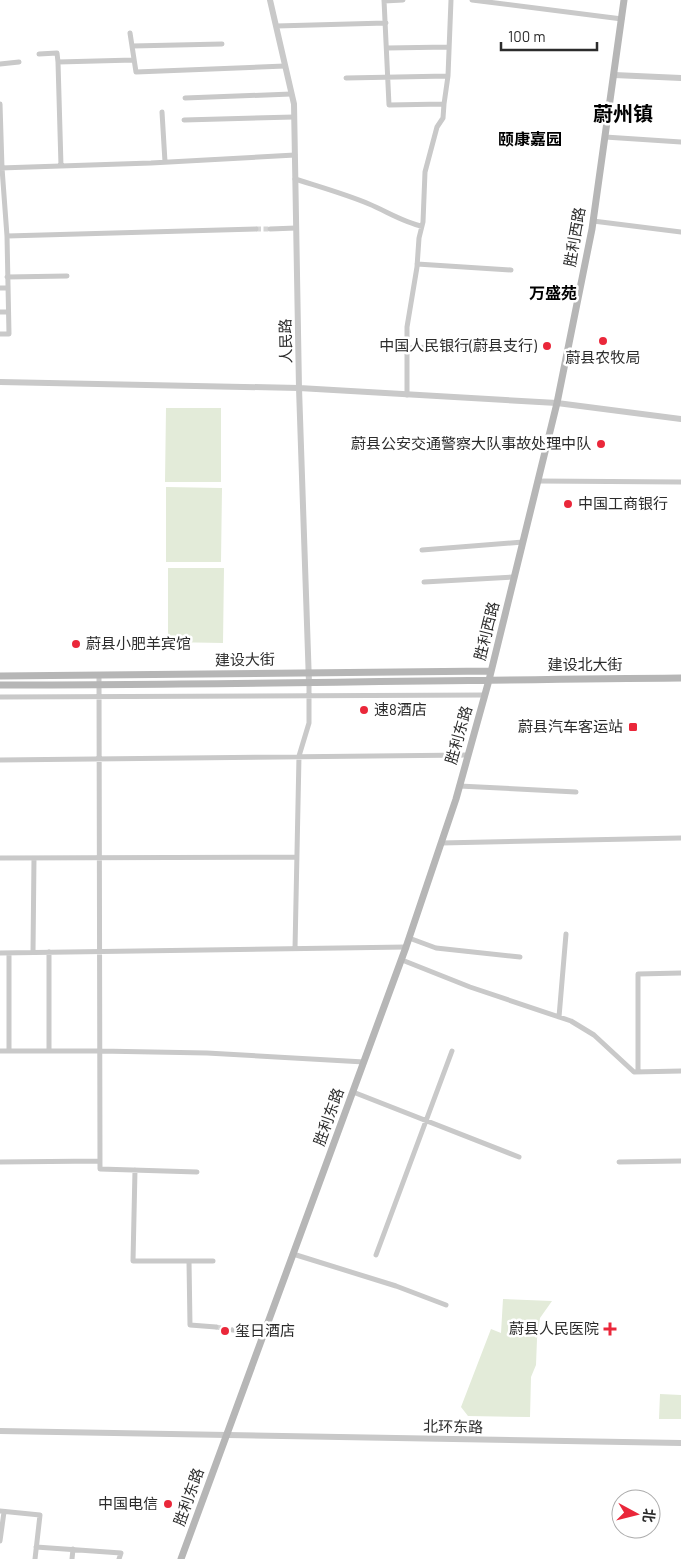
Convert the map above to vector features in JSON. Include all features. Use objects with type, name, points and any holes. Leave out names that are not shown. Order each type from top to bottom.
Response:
[{"type":"main road","name":"胜利西路","points":[[489,680],[557,403],[593,221],[624,0]]},
{"type":"main road","name":"建设大街","points":[[0,676],[491,671]]},
{"type":"main road","name":"建设北大街","points":[[489,680],[681,678]]},
{"type":"main road","name":"建设大街","points":[[0,685],[489,680]]},
{"type":"main road","name":"胜利东路","points":[[181,1559],[402,960],[459,786],[489,680]]},
{"type":"street","name":"人民路","points":[[270,0],[294,104],[299,388],[309,683]]},
{"type":"street","points":[[403,0],[384,0],[389,105],[444,104]]},
{"type":"street","points":[[407,395],[407,327],[422,226],[425,172],[437,127],[443,118],[448,76],[451,0]]},
{"type":"street","points":[[472,0],[622,18]]},
{"type":"street","points":[[276,26],[386,23]]},
{"type":"street","points":[[130,33],[136,72],[285,66]]},
{"type":"street","points":[[132,46],[222,44]]},
{"type":"street","points":[[387,48],[449,46]]},
{"type":"street","points":[[39,54],[57,53],[61,166]]},
{"type":"street","points":[[58,62],[134,60]]},
{"type":"street","points":[[0,64],[18,62]]},
{"type":"street","points":[[614,75],[681,78]]},
{"type":"street","points":[[346,78],[448,76]]},
{"type":"street","points":[[185,98],[291,94]]},
{"type":"street","points":[[0,104],[3,218],[7,239],[9,334],[0,334]]},
{"type":"street","points":[[162,112],[165,162]]},
{"type":"street","points":[[184,120],[294,117]]},
{"type":"street","points":[[605,137],[681,142]]},
{"type":"street","points":[[1,168],[295,155]]},
{"type":"street","points":[[295,179],[346,194],[394,214],[410,224],[422,226]]},
{"type":"street","points":[[593,221],[681,232]]},
{"type":"street","points":[[270,229],[296,228]]},
{"type":"street","points":[[0,241],[7,239],[256,229]]},
{"type":"street","points":[[0,264],[7,264]]},
{"type":"street","points":[[417,264],[511,270]]},
{"type":"street","points":[[7,277],[67,276]]},
{"type":"street","points":[[0,288],[8,288]]},
{"type":"street","points":[[0,312],[8,312]]},
{"type":"street","points":[[407,348],[501,344]]},
{"type":"street","points":[[0,382],[299,388],[557,403],[681,419]]},
{"type":"street","points":[[538,481],[681,482]]},
{"type":"street","points":[[422,550],[523,542]]},
{"type":"street","points":[[424,582],[514,578]]},
{"type":"street","points":[[99,676],[100,1169],[197,1172]]},
{"type":"street","points":[[295,949],[299,756],[309,723],[309,683]]},
{"type":"street","points":[[0,698],[485,694]]},
{"type":"street","points":[[0,760],[468,755]]},
{"type":"street","points":[[459,786],[576,792]]},
{"type":"street","points":[[441,843],[681,838]]},
{"type":"street","points":[[0,858],[297,857]]},
{"type":"street","points":[[34,858],[34,952]]},
{"type":"street","points":[[560,1017],[566,934]]},
{"type":"street","points":[[409,938],[436,948],[520,957]]},
{"type":"street","points":[[0,953],[406,948]]},
{"type":"street","points":[[49,952],[49,1051]]},
{"type":"street","points":[[9,953],[9,1051]]},
{"type":"street","points":[[402,960],[470,987],[571,1021],[594,1034],[634,1072],[681,1071]]},
{"type":"street","points":[[638,1072],[638,974],[681,973]]},
{"type":"street","points":[[376,1256],[452,1050]]},
{"type":"street","points":[[0,1051],[207,1053],[364,1062]]},
{"type":"street","points":[[353,1092],[519,1157]]},
{"type":"street","points":[[0,1162],[100,1161]]},
{"type":"street","points":[[619,1162],[681,1161]]},
{"type":"street","points":[[135,1170],[133,1261],[213,1261]]},
{"type":"street","points":[[293,1254],[396,1286],[446,1305]]},
{"type":"street","points":[[189,1261],[190,1325],[216,1327]]},
{"type":"street","points":[[233,1330],[264,1332]]},
{"type":"street","name":"北环东路","points":[[0,1431],[681,1443]]},
{"type":"street","points":[[0,1541],[2,1512],[40,1515],[35,1559]]},
{"type":"street","points":[[36,1547],[121,1553],[119,1559]]},
{"type":"street","points":[[72,1559],[73,1550]]},
{"type":"green space","points":[[166,408],[221,408],[221,482],[165,482]]},
{"type":"green space","points":[[166,487],[222,488],[221,562],[166,562]]},
{"type":"green space","points":[[168,568],[224,568],[223,643],[168,642]]},
{"type":"green space","points":[[503,1299],[552,1301],[540,1318],[536,1365],[531,1377],[530,1417],[468,1416],[461,1407],[491,1329],[501,1333]]},
{"type":"green space","points":[[660,1394],[681,1395],[681,1419],[659,1419]]},
{"type":"tunnel","points":[[256,229],[270,229]]},
{"type":"tunnel","points":[[216,1327],[233,1330]]},
{"type":"place","name":"蔚县农牧局","points":[[603,341]]},
{"type":"place","name":"中国人民银行(蔚县支行)","points":[[547,346]]},
{"type":"place","name":"蔚县公安交通警察大队事故处理中队","points":[[601,444]]},
{"type":"place","name":"中国工商银行","points":[[568,504]]},
{"type":"place","name":"蔚县小肥羊宾馆","points":[[76,644]]},
{"type":"place","name":"速8酒店","points":[[364,710]]},
{"type":"place","name":"蔚县汽车客运站","points":[[633,727]]},
{"type":"place","name":"蔚县人民医院","points":[[610,1329]]},
{"type":"place","name":"玺日酒店","points":[[225,1331]]},
{"type":"place","name":"中国电信","points":[[168,1504]]},
{"type":"district","name":"蔚州镇","points":[[623,114]]},
{"type":"district","name":"颐康嘉园","points":[[530,139]]},
{"type":"district","name":"万盛苑","points":[[553,293]]}]
